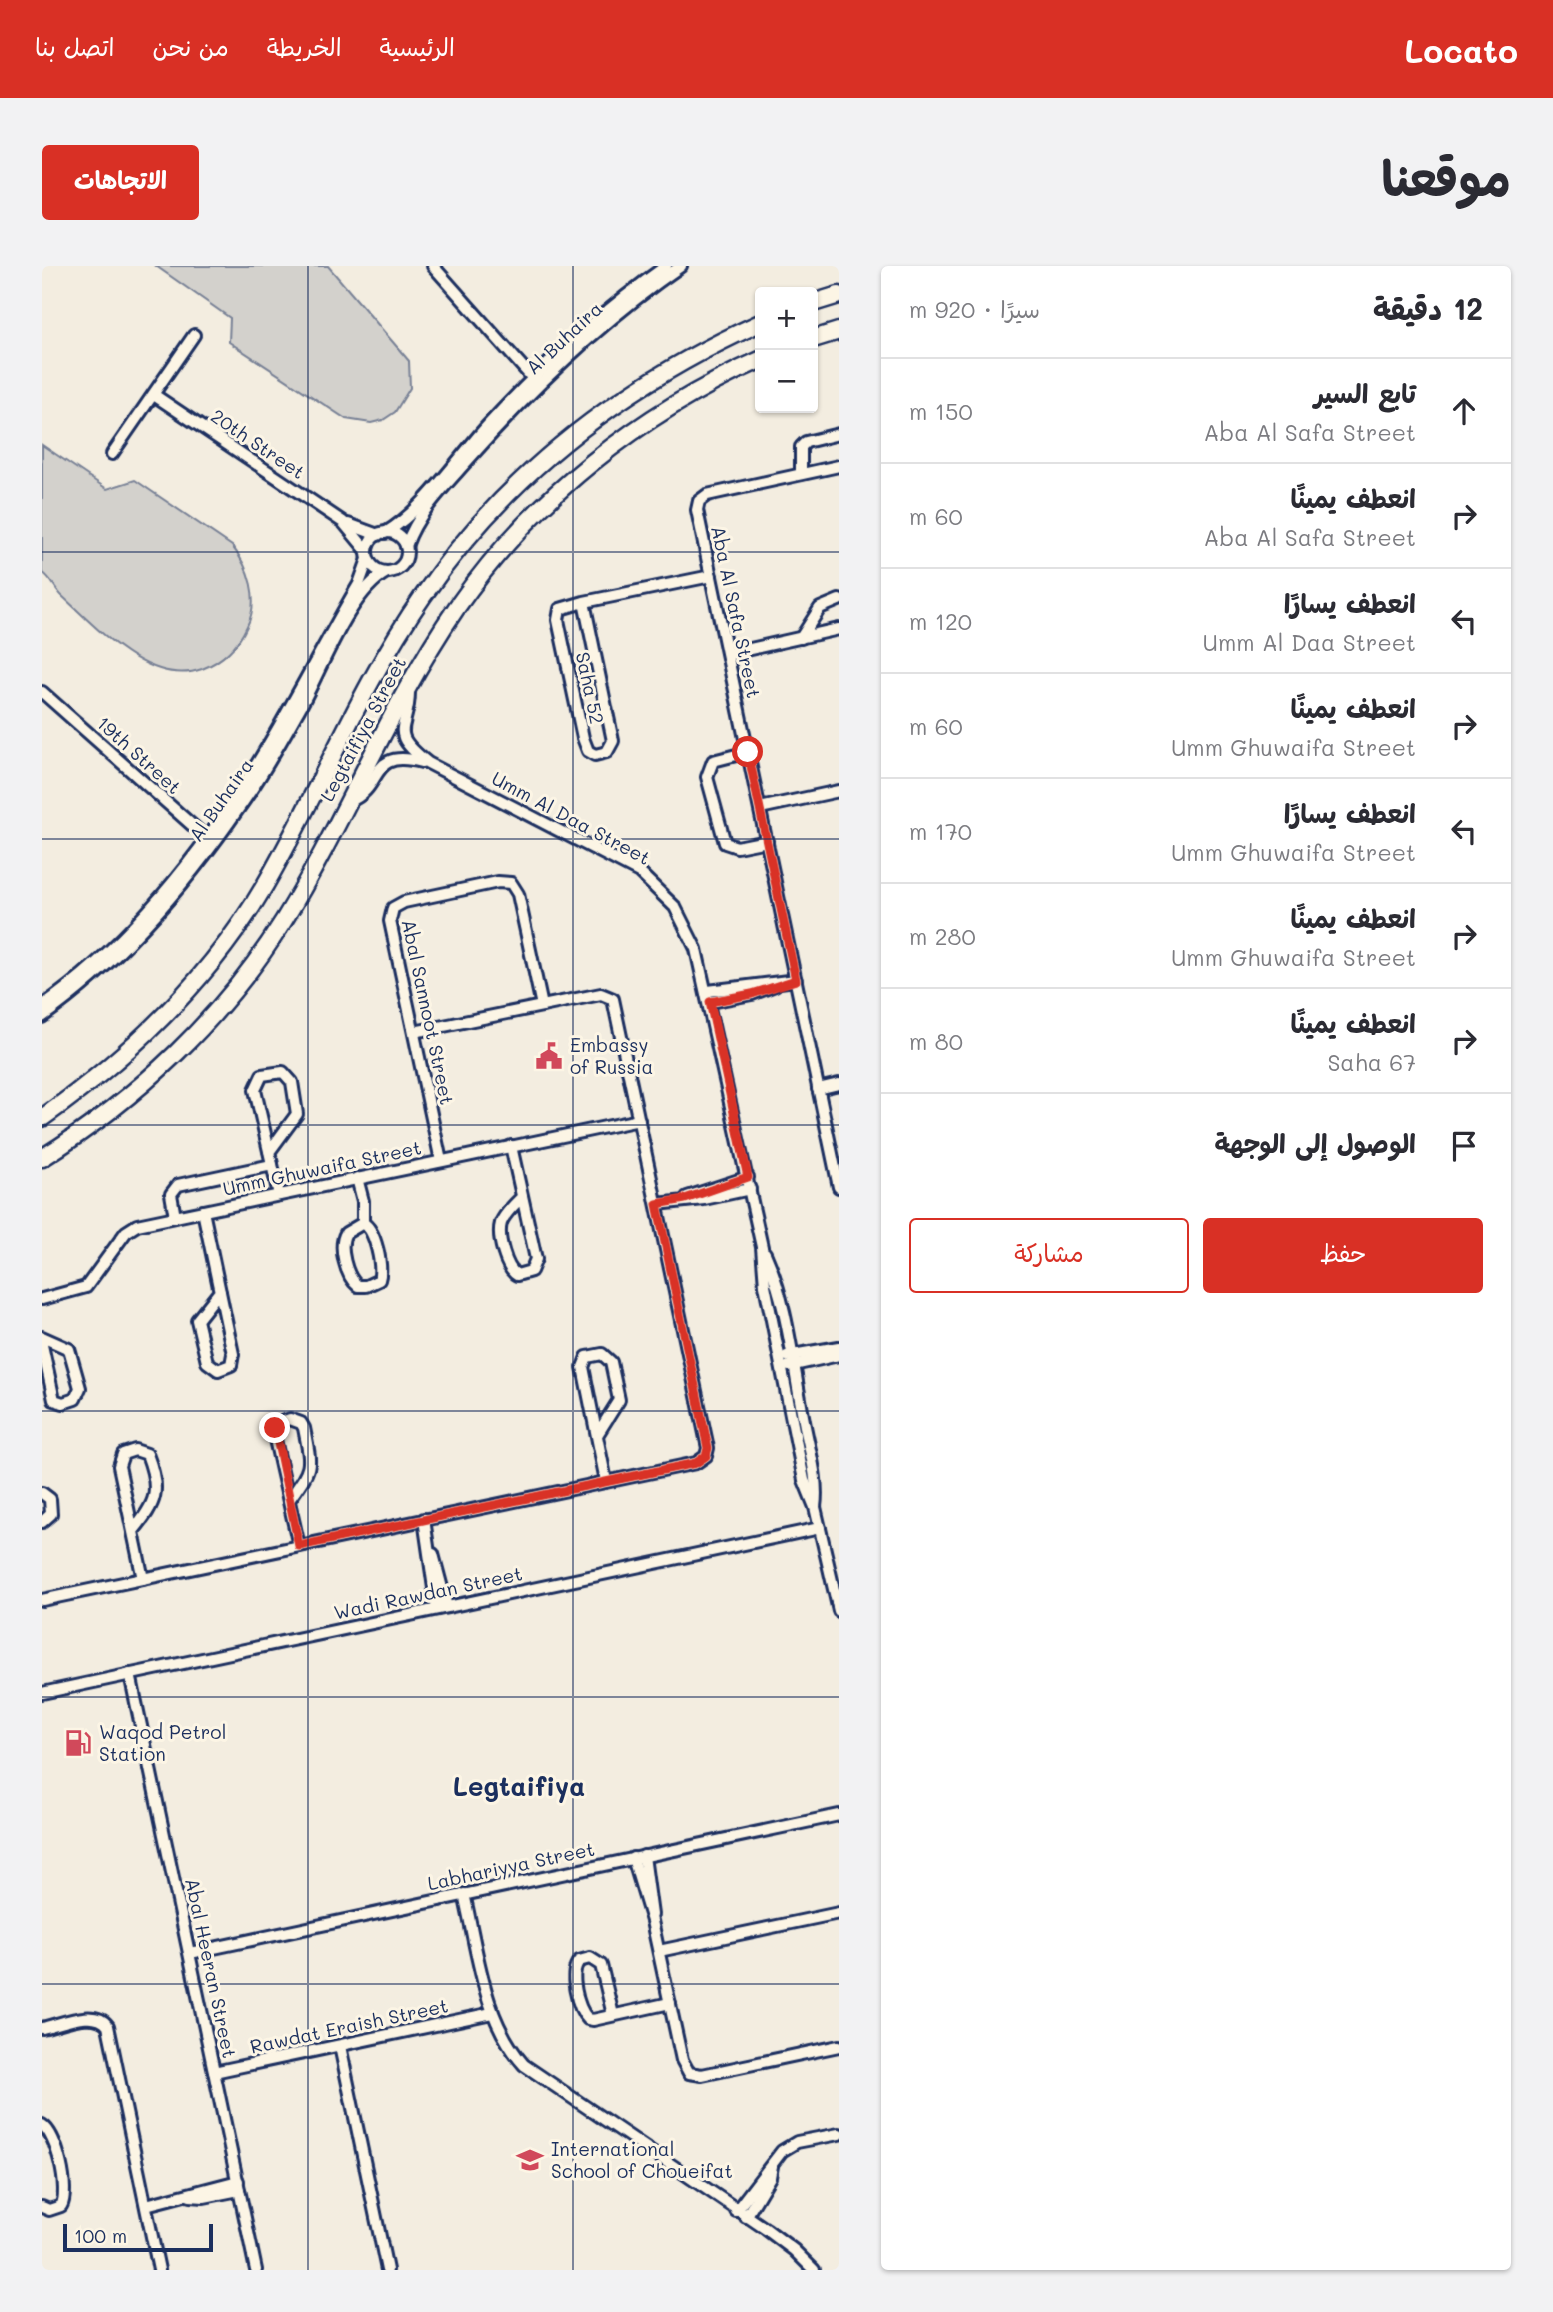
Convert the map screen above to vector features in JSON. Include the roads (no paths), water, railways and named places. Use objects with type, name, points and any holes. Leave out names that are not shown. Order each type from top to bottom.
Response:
[{"type":"street","points":[[433,266],[536,382]]},
{"type":"street","name":"Al Buhaira","points":[[42,1017],[114,950],[209,841],[263,762],[348,611],[359,584],[369,543],[409,515],[536,382],[666,266]]},
{"type":"street","name":"Al Buhaira","points":[[622,304],[681,266]]},
{"type":"street","points":[[818,301],[839,295]]},
{"type":"street","name":"Legtaifiya Street","points":[[42,1118],[102,1073],[147,1033],[181,999],[231,937],[277,864],[399,632],[444,565],[475,529],[525,476],[589,422],[669,368],[755,325]]},
{"type":"street","points":[[818,338],[839,331]]},
{"type":"street","points":[[112,454],[194,335]]},
{"type":"street","name":"Legtaifiya Street","points":[[42,1158],[136,1088],[219,1008],[283,922],[408,686],[475,583],[552,498],[584,469],[648,422],[717,380],[755,362]]},
{"type":"street","name":"20th Street","points":[[154,395],[343,522],[381,534]]},
{"type":"street","points":[[801,474],[799,450],[806,442],[839,434]]},
{"type":"street","name":"Al Buhaira","points":[[348,611],[374,580],[403,564],[405,546],[417,519],[465,457]]},
{"type":"street","name":"Aba Al Safa Street","points":[[839,466],[703,497],[697,510],[839,1187]]},
{"type":"street","name":"20th Street","points":[[343,522],[367,555]]},
{"type":"street","points":[[381,534],[397,536],[405,546]]},
{"type":"street","points":[[367,555],[376,569],[387,572]]},
{"type":"street","name":"Saha 52","points":[[584,602],[613,741],[607,752],[595,755],[588,751],[583,738],[558,620],[559,609],[564,606],[711,576]]},
{"type":"street","points":[[801,638],[820,608],[839,600]]},
{"type":"street","points":[[728,654],[839,629]]},
{"type":"street","name":"Umm Al Daa Street","points":[[408,686],[409,700],[402,720],[403,736],[412,750],[428,763],[626,864],[652,882],[675,907],[686,926],[709,997],[762,1247],[776,1282],[787,1361],[816,1485],[815,1507],[839,1611]]},
{"type":"street","name":"19th Street","points":[[42,692],[209,841]]},
{"type":"street","points":[[748,752],[713,761],[707,776],[725,843],[737,847],[766,841]]},
{"type":"street","name":"Umm Al Daa Street","points":[[348,802],[359,797],[377,768],[391,760],[406,758],[428,763]]},
{"type":"street","points":[[760,808],[836,792],[839,781]]},
{"type":"street","name":"Abal Sannoot Street","points":[[442,1161],[391,912],[399,903],[503,881],[516,888],[542,1006]]},
{"type":"street","points":[[709,997],[752,994],[796,980]]},
{"type":"street","points":[[42,1600],[696,1463],[708,1452],[613,999],[601,994],[414,1032]]},
{"type":"street","name":"Al Buhaira","points":[[42,1006],[56,1002]]},
{"type":"street","points":[[270,1152],[297,1114],[292,1082],[283,1072],[266,1073],[256,1083],[272,1165],[279,1195]]},
{"type":"street","points":[[818,1089],[839,1084]]},
{"type":"street","name":"Umm Ghuwaifa Street","points":[[42,1298],[86,1287],[131,1228],[639,1120]]},
{"type":"street","points":[[512,1146],[536,1266],[524,1275],[517,1275],[508,1266],[500,1228],[504,1217],[522,1197]]},
{"type":"street","points":[[174,1217],[171,1194],[178,1185],[272,1165]]},
{"type":"street","points":[[358,1178],[363,1201],[363,1223],[370,1231],[380,1269],[379,1280],[366,1286],[358,1286],[349,1277],[342,1245],[346,1233],[363,1223]]},
{"type":"street","points":[[657,1204],[749,1183]]},
{"type":"street","points":[[203,1211],[220,1291],[233,1354],[227,1368],[218,1370],[206,1362],[198,1320],[220,1291]]},
{"type":"street","points":[[42,1337],[69,1349],[80,1388],[75,1399],[63,1403],[54,1400],[42,1345]]},
{"type":"street","points":[[787,1361],[839,1347]]},
{"type":"street","points":[[597,1435],[619,1400],[611,1362],[602,1354],[587,1357],[583,1367],[597,1435],[607,1480]]},
{"type":"street","points":[[787,1361],[839,1355]]},
{"type":"street","points":[[289,1500],[309,1472],[311,1463],[304,1428],[301,1423],[290,1419],[278,1423],[274,1435],[299,1546]]},
{"type":"street","points":[[133,1531],[152,1507],[155,1495],[147,1454],[135,1450],[123,1454],[119,1466],[143,1579]]},
{"type":"street","points":[[42,1493],[50,1499],[51,1514],[42,1522]]},
{"type":"street","points":[[424,1519],[430,1549],[441,1577],[442,1608]]},
{"type":"street","name":"Wadi Rawdan Street","points":[[42,1693],[820,1528]]},
{"type":"street","name":"Abal Heeran Street","points":[[131,1674],[256,2270]]},
{"type":"street","name":"Labhariyya Street","points":[[190,1953],[839,1815]]},
{"type":"street","points":[[638,1857],[684,2066],[695,2075],[839,2046]]},
{"type":"street","points":[[464,1894],[492,2013],[507,2043],[534,2074],[794,2250],[814,2270]]},
{"type":"street","points":[[659,1951],[839,1914]]},
{"type":"street","points":[[613,2015],[601,1965],[590,1958],[579,1961],[573,1973],[584,2015],[593,2020],[670,2003]]},
{"type":"street","name":"Rawdat Eraish Street","points":[[214,2072],[492,2013]]},
{"type":"street","points":[[42,2028],[94,2017],[103,2020],[108,2026],[159,2270]]},
{"type":"street","points":[[340,2046],[387,2270]]},
{"type":"street","points":[[42,2125],[54,2137],[65,2192],[61,2206],[49,2210],[42,2207]]},
{"type":"street","points":[[741,2214],[772,2166],[790,2146],[839,2134]]},
{"type":"street","points":[[146,2205],[190,2196],[203,2189],[238,2186]]},
{"type":"place","name":"Embassy of Russia","points":[[549,1056]]},
{"type":"place","name":"Waqod Petrol Station","points":[[78,1743]]},
{"type":"place","name":"International School of Choueifat","points":[[530,2160]]},
{"type":"district","name":"Legtaifiya","points":[[519,1787]]}]
